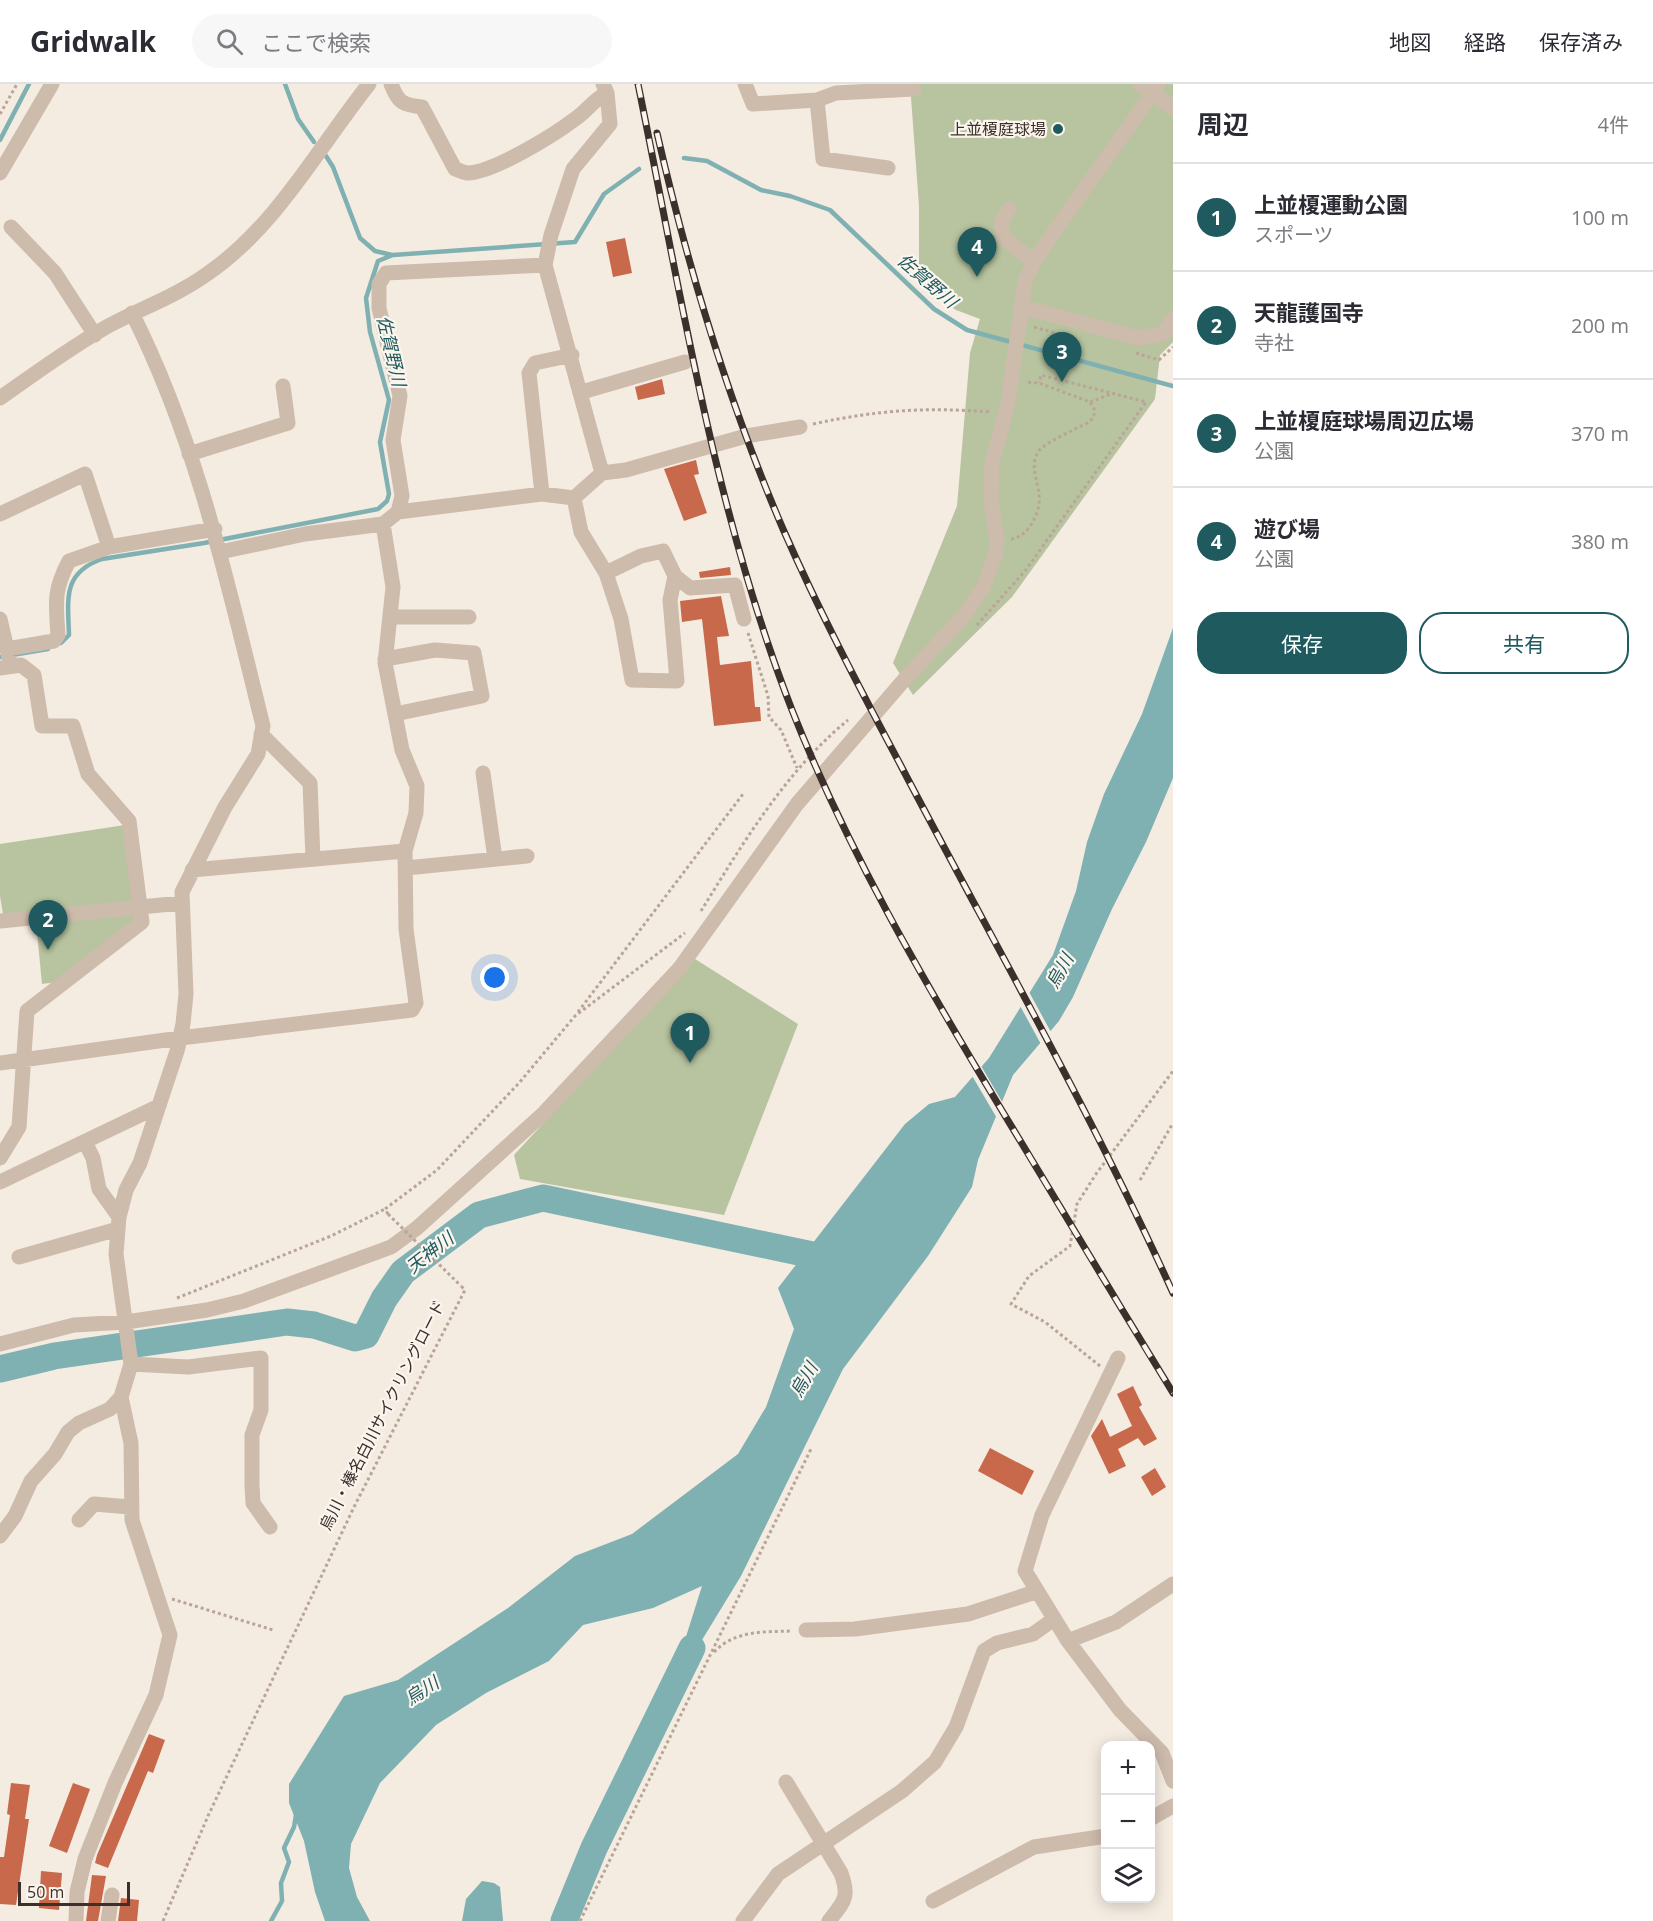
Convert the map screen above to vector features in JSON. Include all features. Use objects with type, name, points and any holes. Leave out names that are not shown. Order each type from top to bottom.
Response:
[{"type":"street","points":[[0,173],[52,84]]},
{"type":"street","points":[[0,398],[95,335],[207,274],[253,234],[302,177],[333,129],[369,84]]},
{"type":"street","points":[[391,84],[397,101],[404,105],[422,107],[455,169],[467,173],[504,161],[541,141],[576,119],[605,88]]},
{"type":"street","points":[[745,84],[753,104],[817,100],[835,88],[914,89]]},
{"type":"street","points":[[1140,84],[1156,89],[1173,108]]},
{"type":"street","points":[[602,473],[546,262],[551,236],[573,169],[610,124],[605,88]]},
{"type":"street","points":[[0,1344],[74,1325],[127,1328],[244,1301],[391,1247],[417,1228],[544,1113],[680,969],[797,804],[904,680],[963,617],[983,588],[996,552],[997,541],[990,481],[992,462],[1005,413],[1023,307],[1025,281],[1034,262],[1156,89]]},
{"type":"street","points":[[817,100],[823,159],[888,168]]},
{"type":"street","points":[[1009,209],[1001,223],[1004,238],[1034,262]]},
{"type":"street","points":[[11,227],[55,273],[95,335]]},
{"type":"street","points":[[398,512],[402,496],[393,440],[400,396],[379,308],[380,284],[386,273],[546,262]]},
{"type":"street","points":[[1023,307],[1138,338],[1163,334],[1173,319]]},
{"type":"street","points":[[0,1536],[15,1516],[31,1481],[55,1454],[68,1432],[79,1423],[110,1409],[121,1397],[131,1360],[116,1254],[119,1223],[126,1190],[140,1163],[180,1038],[186,994],[182,892],[225,807],[258,753],[262,726],[218,541],[162,375],[132,313]]},
{"type":"street","points":[[542,494],[529,373],[535,363],[572,355]]},
{"type":"street","points":[[582,392],[685,362]]},
{"type":"street","points":[[189,454],[288,423],[283,386]]},
{"type":"street","points":[[7,660],[54,641],[58,635],[56,591],[69,561],[109,547],[295,535],[383,524],[398,512],[542,494],[574,498],[602,473],[626,470],[746,436],[800,427]]},
{"type":"street","points":[[0,514],[85,474],[109,547]]},
{"type":"street","points":[[574,498],[581,532],[606,573],[621,619],[632,680],[677,681],[670,600],[675,576]]},
{"type":"street","points":[[0,1064],[180,1038],[412,1010],[416,1004],[406,929],[405,851],[416,813],[417,786],[402,750],[385,659],[393,587],[383,524]]},
{"type":"street","points":[[606,573],[641,556],[663,551],[675,576],[690,588],[735,585],[744,619]]},
{"type":"street","points":[[390,617],[469,617]]},
{"type":"street","points":[[0,619],[7,660]]},
{"type":"street","points":[[385,659],[435,650],[474,653],[482,696],[395,714]]},
{"type":"street","points":[[0,1158],[20,1127],[27,1011],[142,922],[129,821],[88,774],[74,726],[42,726],[34,675],[21,665],[7,660]]},
{"type":"street","points":[[261,734],[310,783],[313,859]]},
{"type":"street","points":[[483,773],[495,860]]},
{"type":"street","points":[[192,870],[405,851]]},
{"type":"street","points":[[406,868],[527,856]]},
{"type":"street","points":[[0,921],[181,903]]},
{"type":"street","points":[[0,1182],[159,1106]]},
{"type":"street","points":[[85,1142],[93,1158],[99,1189],[119,1223]]},
{"type":"street","points":[[19,1257],[119,1223]]},
{"type":"street","points":[[131,1360],[189,1367],[261,1358],[261,1410],[252,1435],[252,1485],[253,1503],[270,1527]]},
{"type":"street","points":[[1118,1358],[1038,1525],[1024,1566],[1035,1592],[1068,1641],[1120,1710],[1162,1753],[1173,1781]]},
{"type":"street","points":[[76,1920],[77,1892],[85,1859],[134,1738],[151,1709],[170,1635],[130,1508],[132,1443],[121,1397]]},
{"type":"street","points":[[80,1520],[94,1504],[130,1508]]},
{"type":"street","points":[[1068,1641],[1116,1622],[1173,1584]]},
{"type":"street","points":[[806,1630],[864,1628],[968,1614],[1035,1592]]},
{"type":"street","points":[[743,1921],[778,1874],[902,1791],[934,1762],[956,1727],[984,1651],[997,1643],[1033,1634],[1054,1619]]},
{"type":"street","points":[[786,1782],[846,1887],[846,1897],[829,1921]]},
{"type":"street","points":[[1155,1816],[1173,1806]]},
{"type":"street","points":[[933,1901],[1034,1847],[1101,1837]]},
{"type":"street","points":[[108,1921],[112,1895]]},
{"type":"path","points":[[0,114],[17,84]]},
{"type":"path","points":[[976,626],[1025,571],[1146,402],[1041,375],[1039,384]]},
{"type":"path","points":[[997,541],[1016,538],[1027,531],[1040,509],[1041,496],[1034,460],[1039,450],[1094,417],[1094,408],[1090,402],[1039,384],[1011,380]]},
{"type":"path","points":[[1090,402],[1113,393]]},
{"type":"path","points":[[800,427],[888,410],[933,408],[1005,413]]},
{"type":"path","points":[[744,619],[768,696],[769,717],[781,730],[798,769]]},
{"type":"path","points":[[699,913],[733,859],[798,769],[813,750],[854,716]]},
{"type":"path","points":[[174,1299],[331,1236],[385,1209],[437,1170],[519,1083],[575,1016],[743,794]]},
{"type":"path","points":[[575,1016],[688,931]]},
{"type":"path","points":[[1110,1373],[1045,1322],[1011,1304],[1029,1276],[1070,1246],[1077,1204],[1096,1174],[1173,1071]]},
{"type":"path","points":[[1140,1180],[1173,1123]]},
{"type":"path","name":"烏川・榛名白川サイクリングロード","points":[[163,1921],[213,1805],[333,1550],[465,1290],[385,1209]]},
{"type":"path","points":[[580,1921],[811,1449]]},
{"type":"path","points":[[156,1594],[273,1630]]},
{"type":"path","points":[[712,1654],[725,1643],[744,1634],[806,1630]]},
{"type":"green space","points":[[910,84],[1173,84],[1173,342],[1160,355],[1155,399],[1012,597],[913,695],[893,663],[957,506],[970,353],[980,319],[956,310],[919,284],[919,206]]},
{"type":"green space","points":[[125,825],[135,903],[3,914],[0,896],[0,844]]},
{"type":"green space","points":[[136,911],[136,919],[57,982],[42,984],[36,922]]},
{"type":"green space","points":[[695,959],[798,1024],[724,1215],[520,1179],[514,1155]]},
{"type":"water","name":"烏川","points":[[1173,628],[1173,778],[1146,842],[1112,909],[1073,997],[1059,1021],[1013,1075],[978,1160],[972,1187],[928,1256],[843,1369],[741,1576],[677,1681],[684,1643],[702,1586],[653,1608],[583,1625],[549,1661],[486,1693],[436,1725],[380,1783],[351,1844],[349,1868],[357,1897],[370,1921],[325,1921],[315,1892],[304,1841],[289,1803],[289,1784],[344,1696],[398,1680],[508,1608],[575,1556],[632,1534],[738,1454],[766,1407],[794,1329],[778,1288],[905,1124],[929,1104],[955,1097],[989,1058],[1053,955],[1076,891],[1087,842],[1104,794],[1142,714]]},
{"type":"water","points":[[482,1881],[494,1883],[500,1887],[503,1921],[462,1921],[466,1899]]},
{"type":"pier","points":[[1028,990],[1052,1034],[1042,1046],[1019,1004]]},
{"type":"pier","points":[[980,1064],[1004,1105],[998,1120],[971,1074]]},
{"type":"building","points":[[625,238],[632,273],[613,277],[606,242]]},
{"type":"building","points":[[662,379],[665,394],[638,400],[635,387]]},
{"type":"building","points":[[696,460],[699,474],[694,475],[707,513],[684,521],[664,469]]},
{"type":"building","points":[[730,567],[731,575],[700,578],[699,572]]},
{"type":"building","points":[[721,596],[729,636],[717,637],[720,665],[751,661],[755,707],[760,707],[761,721],[714,726],[702,619],[682,622],[680,601]]},
{"type":"building","points":[[1133,1386],[1142,1405],[1139,1407],[1157,1439],[1144,1446],[1138,1438],[1118,1449],[1126,1466],[1109,1474],[1091,1436],[1102,1419],[1110,1437],[1132,1426],[1117,1394]]},
{"type":"building","points":[[990,1448],[1034,1471],[1022,1495],[978,1471]]},
{"type":"building","points":[[1155,1468],[1166,1487],[1152,1496],[1141,1477]]},
{"type":"building","points":[[149,1734],[165,1740],[153,1773],[148,1771],[108,1868],[95,1863],[97,1855]]},
{"type":"building","points":[[11,1783],[30,1785],[25,1819],[29,1819],[16,1905],[0,1904],[0,1857],[4,1857],[10,1815],[7,1814]]},
{"type":"building","points":[[73,1783],[90,1789],[67,1853],[49,1846]]},
{"type":"building","points":[[41,1871],[62,1873],[59,1910],[39,1908]]},
{"type":"building","points":[[92,1875],[106,1876],[98,1921],[86,1921]]},
{"type":"building","points":[[121,1898],[139,1900],[137,1921],[118,1921]]},
{"type":"waterway","points":[[0,140],[29,84]]},
{"type":"waterway","points":[[285,84],[298,119],[314,142]]},
{"type":"waterway","points":[[326,156],[333,167],[360,238],[375,251],[392,255]]},
{"type":"waterway","name":"佐賀野川","points":[[684,158],[707,161],[761,190],[790,196],[830,210],[934,309],[967,330],[1173,386]]},
{"type":"waterway","name":"佐賀野川","points":[[61,643],[69,635],[68,599],[74,580],[89,565],[102,559],[204,543],[378,509],[387,501],[389,494],[380,442],[389,400],[370,332],[366,298],[378,261],[393,255],[575,242],[604,194],[639,169]]},
{"type":"waterway","name":"佐賀野川","points":[[0,657],[48,649]]},
{"type":"waterway","name":"天神川","points":[[0,1369],[54,1356],[287,1322],[314,1325],[355,1338],[366,1335],[384,1299],[403,1272],[479,1215],[543,1198],[841,1261]]},
{"type":"waterway","points":[[564,1921],[594,1848],[692,1648]]},
{"type":"waterway","points":[[271,1921],[282,1901],[281,1883],[289,1862],[284,1848],[294,1827],[296,1815]]},
{"type":"railway","points":[[638,84],[685,322],[720,479],[765,634],[813,762],[861,862],[913,960],[1173,1393]]},
{"type":"railway","points":[[657,133],[682,234],[711,334],[744,432],[783,529],[854,677],[1075,1092],[1173,1293]]},
{"type":"place","name":"上並榎庭球場","points":[[1058,129]]},
{"type":"place","name":"遊び場","points":[[977,277]]},
{"type":"place","name":"上並榎庭球場周辺広場","points":[[1062,382]]},
{"type":"place","name":"天龍護国寺","points":[[48,950]]},
{"type":"place","name":"上並榎運動公園","points":[[690,1063]]}]
